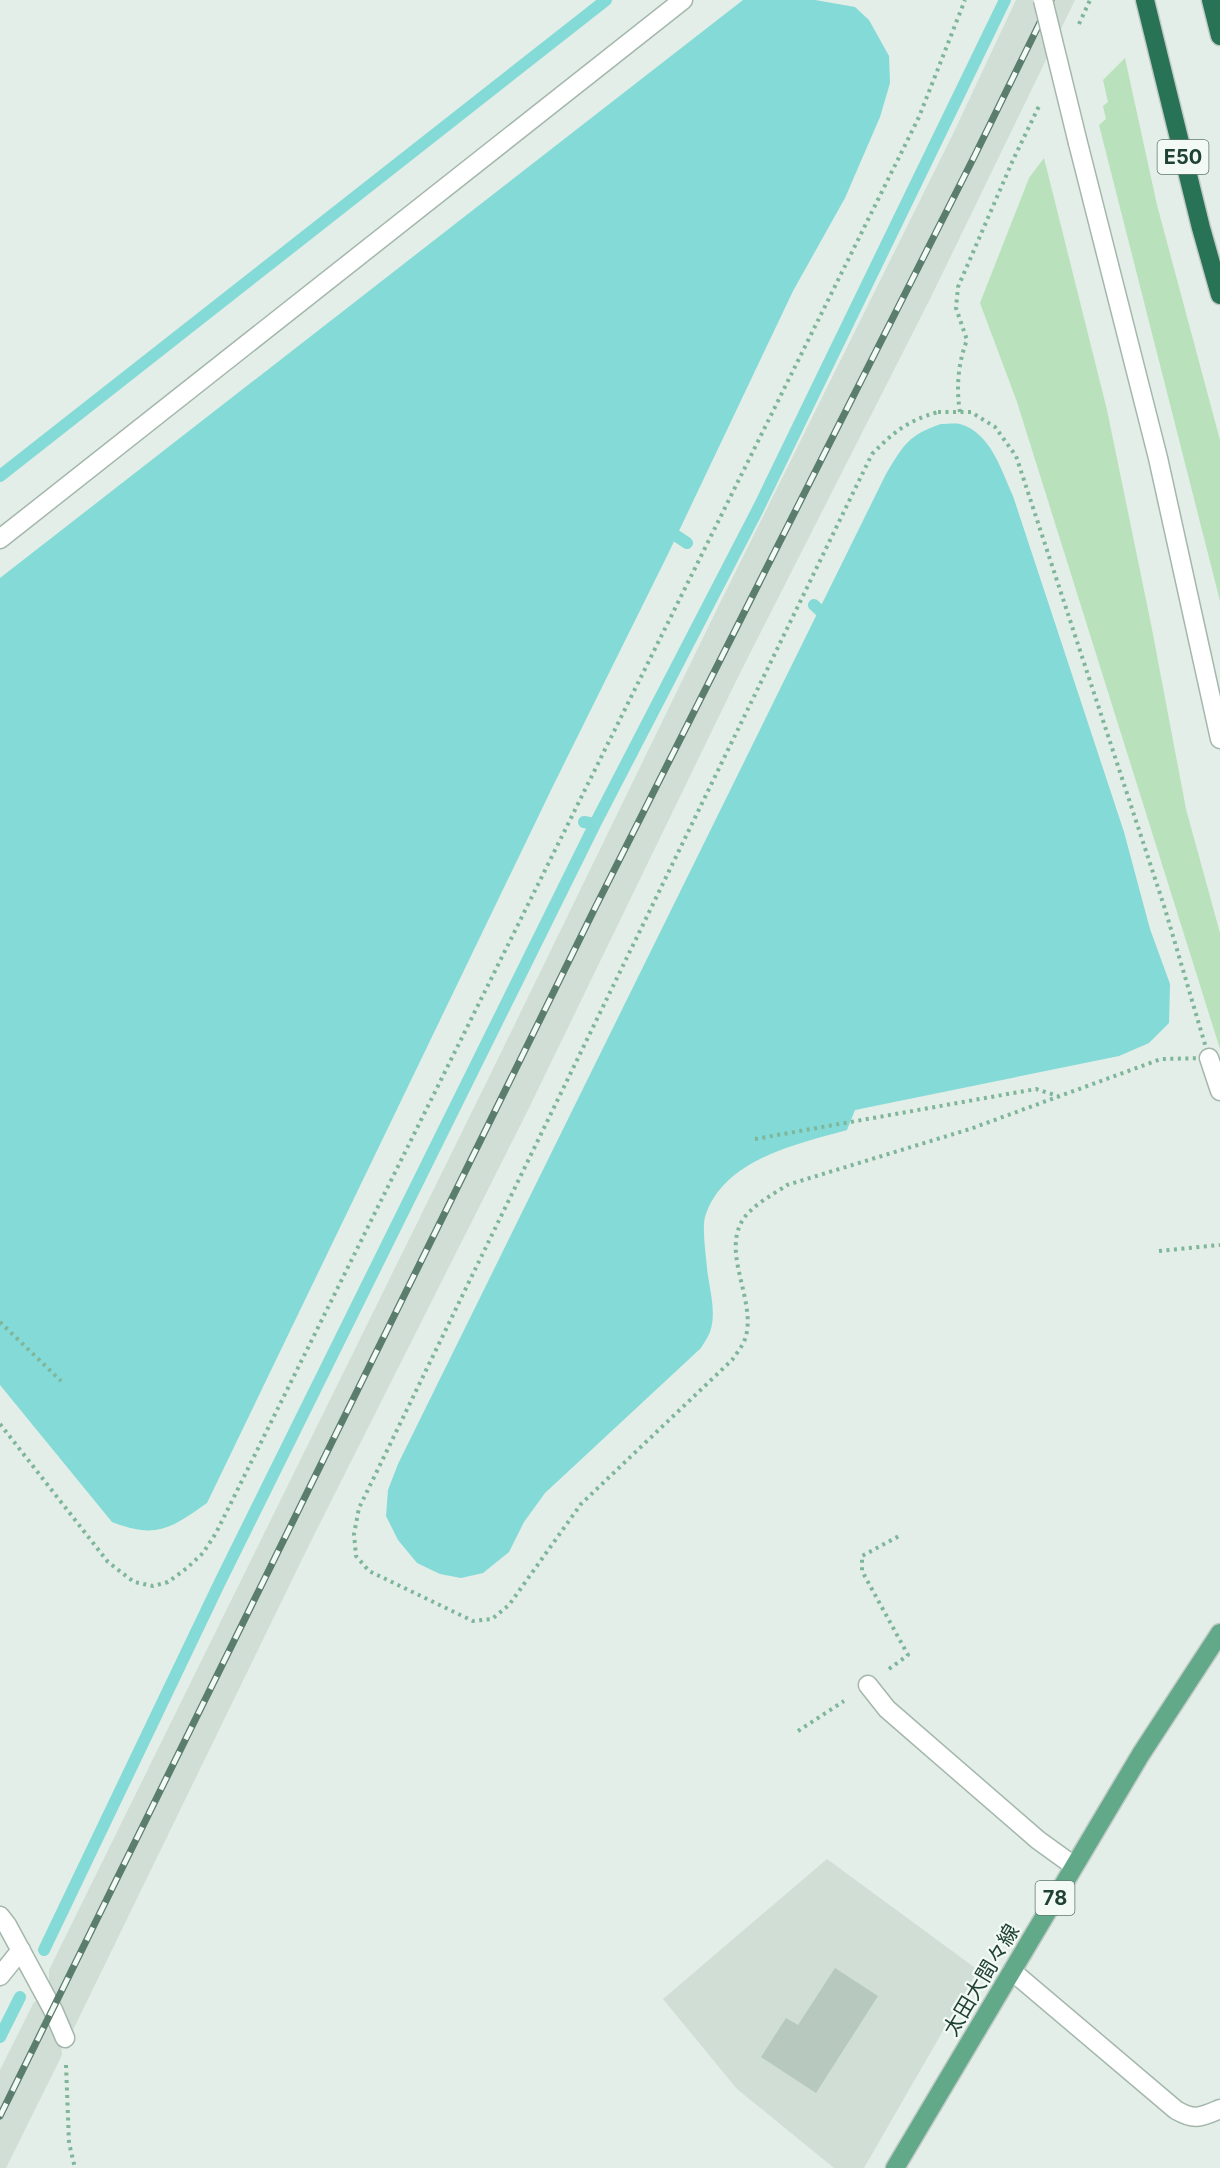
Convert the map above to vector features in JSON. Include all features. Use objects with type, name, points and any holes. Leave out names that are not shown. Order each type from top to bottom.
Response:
[{"type":"highway","points":[[1211,0],[1220,36]]},
{"type":"highway","name":"E50","points":[[1147,9],[1200,228],[1220,295]]},
{"type":"main road","name":"太田大間々線","points":[[896,2168],[1141,1754],[1220,1633]]},
{"type":"street","points":[[0,539],[682,0]]},
{"type":"street","points":[[1043,0],[1158,458],[1220,739]]},
{"type":"street","points":[[1209,1058],[1220,1091]]},
{"type":"street","points":[[868,1685],[887,1709],[1038,1840],[1074,1866]]},
{"type":"street","points":[[0,1916],[53,2010],[65,2038]]},
{"type":"street","points":[[0,1976],[21,1950]]},
{"type":"street","points":[[1012,1971],[1176,2110],[1188,2116],[1200,2118],[1220,2109]]},
{"type":"path","points":[[0,1424],[108,1562],[134,1582],[153,1586],[168,1582],[203,1553],[216,1533],[919,117],[965,0]]},
{"type":"path","points":[[1075,32],[1090,0]]},
{"type":"path","points":[[960,412],[957,395],[961,356],[968,340],[956,308],[958,287],[1013,160],[1044,96]]},
{"type":"path","points":[[938,412],[960,412],[971,412],[995,427],[1016,456],[1165,909],[1209,1058],[1161,1059],[970,1129],[787,1185],[752,1211],[741,1223],[736,1239],[748,1318],[746,1337],[732,1360],[581,1504],[509,1605],[492,1619],[473,1621],[369,1571],[356,1556],[354,1534],[359,1508],[872,454],[888,438],[914,419],[938,412]]},
{"type":"path","points":[[755,1139],[1036,1089],[1059,1096]]},
{"type":"path","points":[[1159,1251],[1220,1245]]},
{"type":"path","points":[[0,1322],[61,1381]]},
{"type":"path","points":[[798,1731],[868,1685],[908,1655],[862,1571],[862,1556],[899,1536]]},
{"type":"path","points":[[65,2038],[69,2143],[75,2168]]},
{"type":"shaded area","points":[[1016,0],[1075,0],[930,299],[739,675],[527,1112],[310,1543],[73,2030],[49,1987],[49,1970],[719,605],[953,134]]},
{"type":"shaded area","points":[[827,1859],[978,1970],[864,2168],[834,2168],[737,2089],[663,1999]]},
{"type":"shaded area","points":[[41,2000],[61,2040],[62,2055],[6,2168],[0,2168],[0,2070],[34,2002]]},
{"type":"green space","points":[[1125,58],[1157,205],[1220,440],[1220,601],[1099,125],[1106,119],[1103,106],[1108,102],[1103,80]]},
{"type":"green space","points":[[1044,158],[1107,410],[1186,809],[1220,933],[1220,1049],[1017,402],[980,303],[1029,178]]},
{"type":"water","points":[[743,0],[815,0],[855,7],[869,20],[889,56],[890,83],[880,117],[845,198],[793,291],[668,554],[552,788],[207,1503],[183,1519],[162,1529],[140,1530],[112,1522],[0,1385],[0,578]]},
{"type":"water","points":[[941,424],[960,424],[980,435],[994,454],[1013,496],[1124,832],[1150,929],[1170,984],[1169,1023],[1149,1043],[1119,1056],[855,1110],[847,1130],[785,1148],[745,1168],[728,1181],[714,1197],[705,1217],[704,1242],[713,1316],[710,1332],[701,1348],[545,1493],[524,1522],[509,1552],[483,1573],[461,1578],[440,1574],[417,1563],[398,1540],[386,1516],[388,1490],[398,1464],[886,474],[907,443],[921,433]]},
{"type":"building","points":[[835,1968],[878,1996],[816,2093],[761,2057],[786,2018],[798,2025]]},
{"type":"waterway","points":[[0,476],[606,0]]},
{"type":"waterway","points":[[595,824],[759,507],[1005,0]]},
{"type":"waterway","points":[[663,527],[687,543]]},
{"type":"waterway","points":[[814,605],[831,621]]},
{"type":"waterway","points":[[44,1950],[220,1582],[595,824],[584,822]]},
{"type":"waterway","points":[[0,2037],[20,1997]]},
{"type":"railway","points":[[0,2116],[594,910],[1051,0]]}]
